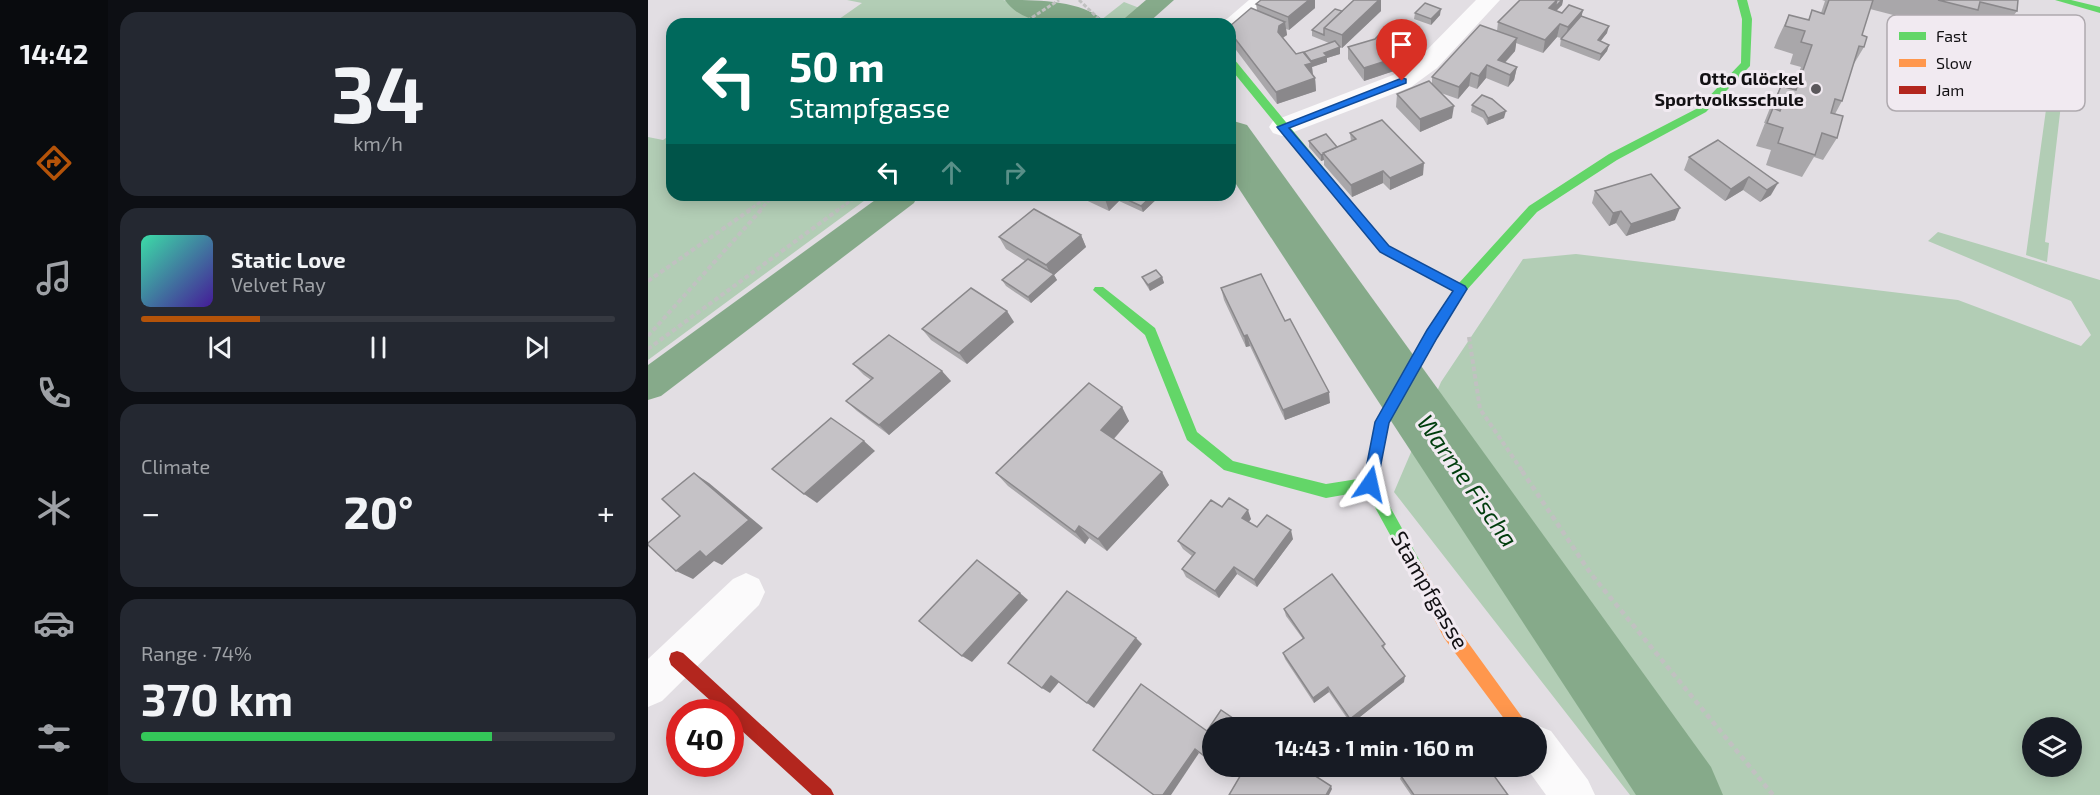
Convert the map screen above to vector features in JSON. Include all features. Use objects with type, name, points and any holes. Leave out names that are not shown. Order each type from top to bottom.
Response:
[{"type":"street","points":[[1236,23],[1263,0]]},
{"type":"street","points":[[1282,127],[1402,81],[1428,63],[1489,0]]},
{"type":"street","points":[[1099,290],[1150,332],[1192,436],[1229,466],[1326,491],[1370,484],[1382,422],[1432,334],[1461,289],[1533,209],[1612,158],[1702,110],[1746,64],[1747,19],[1742,0]]},
{"type":"street","points":[[2060,0],[2100,10]]},
{"type":"street","points":[[1236,69],[1384,249],[1461,289]]},
{"type":"street","name":"Stampfgasse","points":[[1370,484],[1449,632],[1514,717]]},
{"type":"street","points":[[648,687],[746,592]]},
{"type":"street","points":[[677,659],[825,795]]},
{"type":"street","points":[[1547,761],[1573,795]]},
{"type":"path","points":[[1079,0],[1098,18]]},
{"type":"path","points":[[1031,18],[1058,1]]},
{"type":"path","points":[[648,281],[764,201]]},
{"type":"path","points":[[648,336],[768,201]]},
{"type":"path","points":[[648,349],[851,201]]},
{"type":"path","points":[[1461,289],[1480,409],[1591,574],[1773,795]]},
{"type":"green space","points":[[847,0],[1003,0],[1038,8],[1055,18],[841,18],[862,3]]},
{"type":"green space","points":[[1124,2],[1142,9],[1130,18],[1104,18]]},
{"type":"green space","points":[[2046,111],[2060,111],[2045,242],[2049,243],[2047,262],[2026,255]]},
{"type":"green space","points":[[648,137],[663,140],[666,138],[666,201],[864,201],[648,360]]},
{"type":"green space","points":[[1938,232],[2100,280],[2100,795],[1630,795],[1394,492],[1441,382],[1523,259],[1576,254],[1958,300],[2081,346],[2091,335],[2071,301],[1928,241]]},
{"type":"building","points":[[1261,0],[1309,0],[1288,17],[1256,4]]},
{"type":"building","points":[[1354,0],[1379,0],[1342,35],[1324,28]]},
{"type":"building","points":[[1520,0],[1557,0],[1549,8],[1562,13],[1569,5],[1583,10],[1568,27],[1560,24],[1545,40],[1498,22]]},
{"type":"building","points":[[1829,0],[1873,0],[1862,35],[1867,37],[1864,47],[1859,46],[1842,101],[1835,99],[1831,113],[1843,116],[1837,138],[1822,133],[1815,155],[1778,143],[1783,128],[1767,123],[1773,108],[1780,111],[1783,103],[1775,101],[1781,86],[1796,90],[1812,45],[1801,42],[1805,31],[1785,26],[1789,15],[1809,20],[1812,10],[1824,14]]},
{"type":"building","points":[[1938,0],[2018,0],[2017,11],[1980,2],[1978,10]]},
{"type":"building","points":[[1425,3],[1441,9],[1431,19],[1415,13]]},
{"type":"building","points":[[1251,8],[1285,22],[1279,26],[1278,32],[1296,54],[1303,52],[1312,63],[1305,65],[1315,78],[1276,92],[1236,40],[1236,21]]},
{"type":"building","points":[[1335,9],[1342,11],[1324,28],[1324,35],[1312,30]]},
{"type":"building","points":[[1581,16],[1609,26],[1598,40],[1609,45],[1601,54],[1561,39]]},
{"type":"building","points":[[1480,25],[1517,38],[1498,60],[1517,67],[1510,75],[1487,65],[1479,76],[1471,73],[1459,87],[1432,77]]},
{"type":"building","points":[[1378,36],[1406,47],[1395,58],[1364,68],[1348,47]]},
{"type":"building","points":[[1335,41],[1340,47],[1324,53],[1327,56],[1311,61],[1304,52]]},
{"type":"building","points":[[1429,81],[1454,106],[1420,119],[1397,94]]},
{"type":"building","points":[[1482,95],[1492,99],[1506,111],[1488,118],[1484,111],[1472,105]]},
{"type":"building","points":[[1382,120],[1424,163],[1390,178],[1383,171],[1351,185],[1323,153],[1356,139],[1350,133]]},
{"type":"building","points":[[1326,134],[1337,147],[1321,155],[1309,141]]},
{"type":"building","points":[[1718,140],[1778,183],[1767,190],[1749,177],[1731,189],[1689,157]]},
{"type":"building","points":[[1651,174],[1680,208],[1631,224],[1621,211],[1613,213],[1595,191]]},
{"type":"building","points":[[1130,201],[1146,201],[1141,206]]},
{"type":"building","points":[[1034,209],[1081,235],[1046,265],[999,237]]},
{"type":"building","points":[[1028,259],[1054,274],[1028,297],[1002,280]]},
{"type":"building","points":[[1156,270],[1162,277],[1148,285],[1142,277]]},
{"type":"building","points":[[1261,274],[1285,321],[1290,319],[1329,392],[1283,410],[1247,335],[1244,336],[1221,288]]},
{"type":"building","points":[[971,288],[1007,311],[959,353],[922,329]]},
{"type":"building","points":[[889,335],[942,371],[879,425],[846,401],[873,378],[853,364]]},
{"type":"building","points":[[1089,383],[1122,407],[1101,430],[1162,472],[1098,539],[1079,526],[1075,532],[996,473]]},
{"type":"building","points":[[831,418],[864,441],[804,494],[772,469]]},
{"type":"building","points":[[694,473],[749,520],[706,557],[700,551],[676,571],[648,543],[680,516],[662,499]]},
{"type":"building","points":[[1229,498],[1248,510],[1242,518],[1257,527],[1267,515],[1291,530],[1254,580],[1234,567],[1215,591],[1182,569],[1195,553],[1178,541],[1211,500],[1222,507]]},
{"type":"building","points":[[977,560],[1020,593],[962,656],[919,621]]},
{"type":"building","points":[[1332,574],[1385,644],[1382,646],[1405,676],[1353,717],[1349,717],[1328,687],[1313,698],[1283,653],[1304,638],[1284,609]]},
{"type":"building","points":[[1067,591],[1136,638],[1087,703],[1051,676],[1042,688],[1008,663]]},
{"type":"building","points":[[1141,684],[1202,727],[1202,754],[1195,749],[1163,795],[1154,795],[1093,750]]},
{"type":"building","points":[[1221,710],[1231,717],[1216,717]]},
{"type":"building","points":[[1240,777],[1317,777],[1331,786],[1326,795],[1229,795]]},
{"type":"building","points":[[1402,777],[1495,777],[1508,795],[1414,795]]},
{"type":"waterway","name":"Warme Fischa","points":[[1026,0],[1070,18]]},
{"type":"waterway","points":[[1139,18],[1162,0]]},
{"type":"waterway","name":"Warme Fischa","points":[[1236,146],[1683,795]]},
{"type":"waterway","points":[[648,385],[895,201]]},
{"type":"traffic: fast","points":[[1461,289],[1533,209],[1613,157],[1702,110],[1746,64],[1747,19],[1742,0]]},
{"type":"traffic: fast","points":[[2060,0],[2100,10]]},
{"type":"traffic: fast","points":[[1236,68],[1384,249],[1461,289],[1432,334],[1382,422],[1370,484],[1416,568]]},
{"type":"traffic: fast","points":[[1099,290],[1150,332],[1192,436],[1229,466],[1326,491],[1370,484]]},
{"type":"traffic: slow","points":[[1416,568],[1450,632],[1514,717]]},
{"type":"traffic: jam","points":[[677,659],[825,795]]},
{"type":"place","name":"Otto Glöckel Sportvolksschule","points":[[1816,89]]},
{"type":"route","points":[[1370,484],[1382,422],[1432,334],[1461,289],[1384,249],[1282,127],[1402,81]]}]
